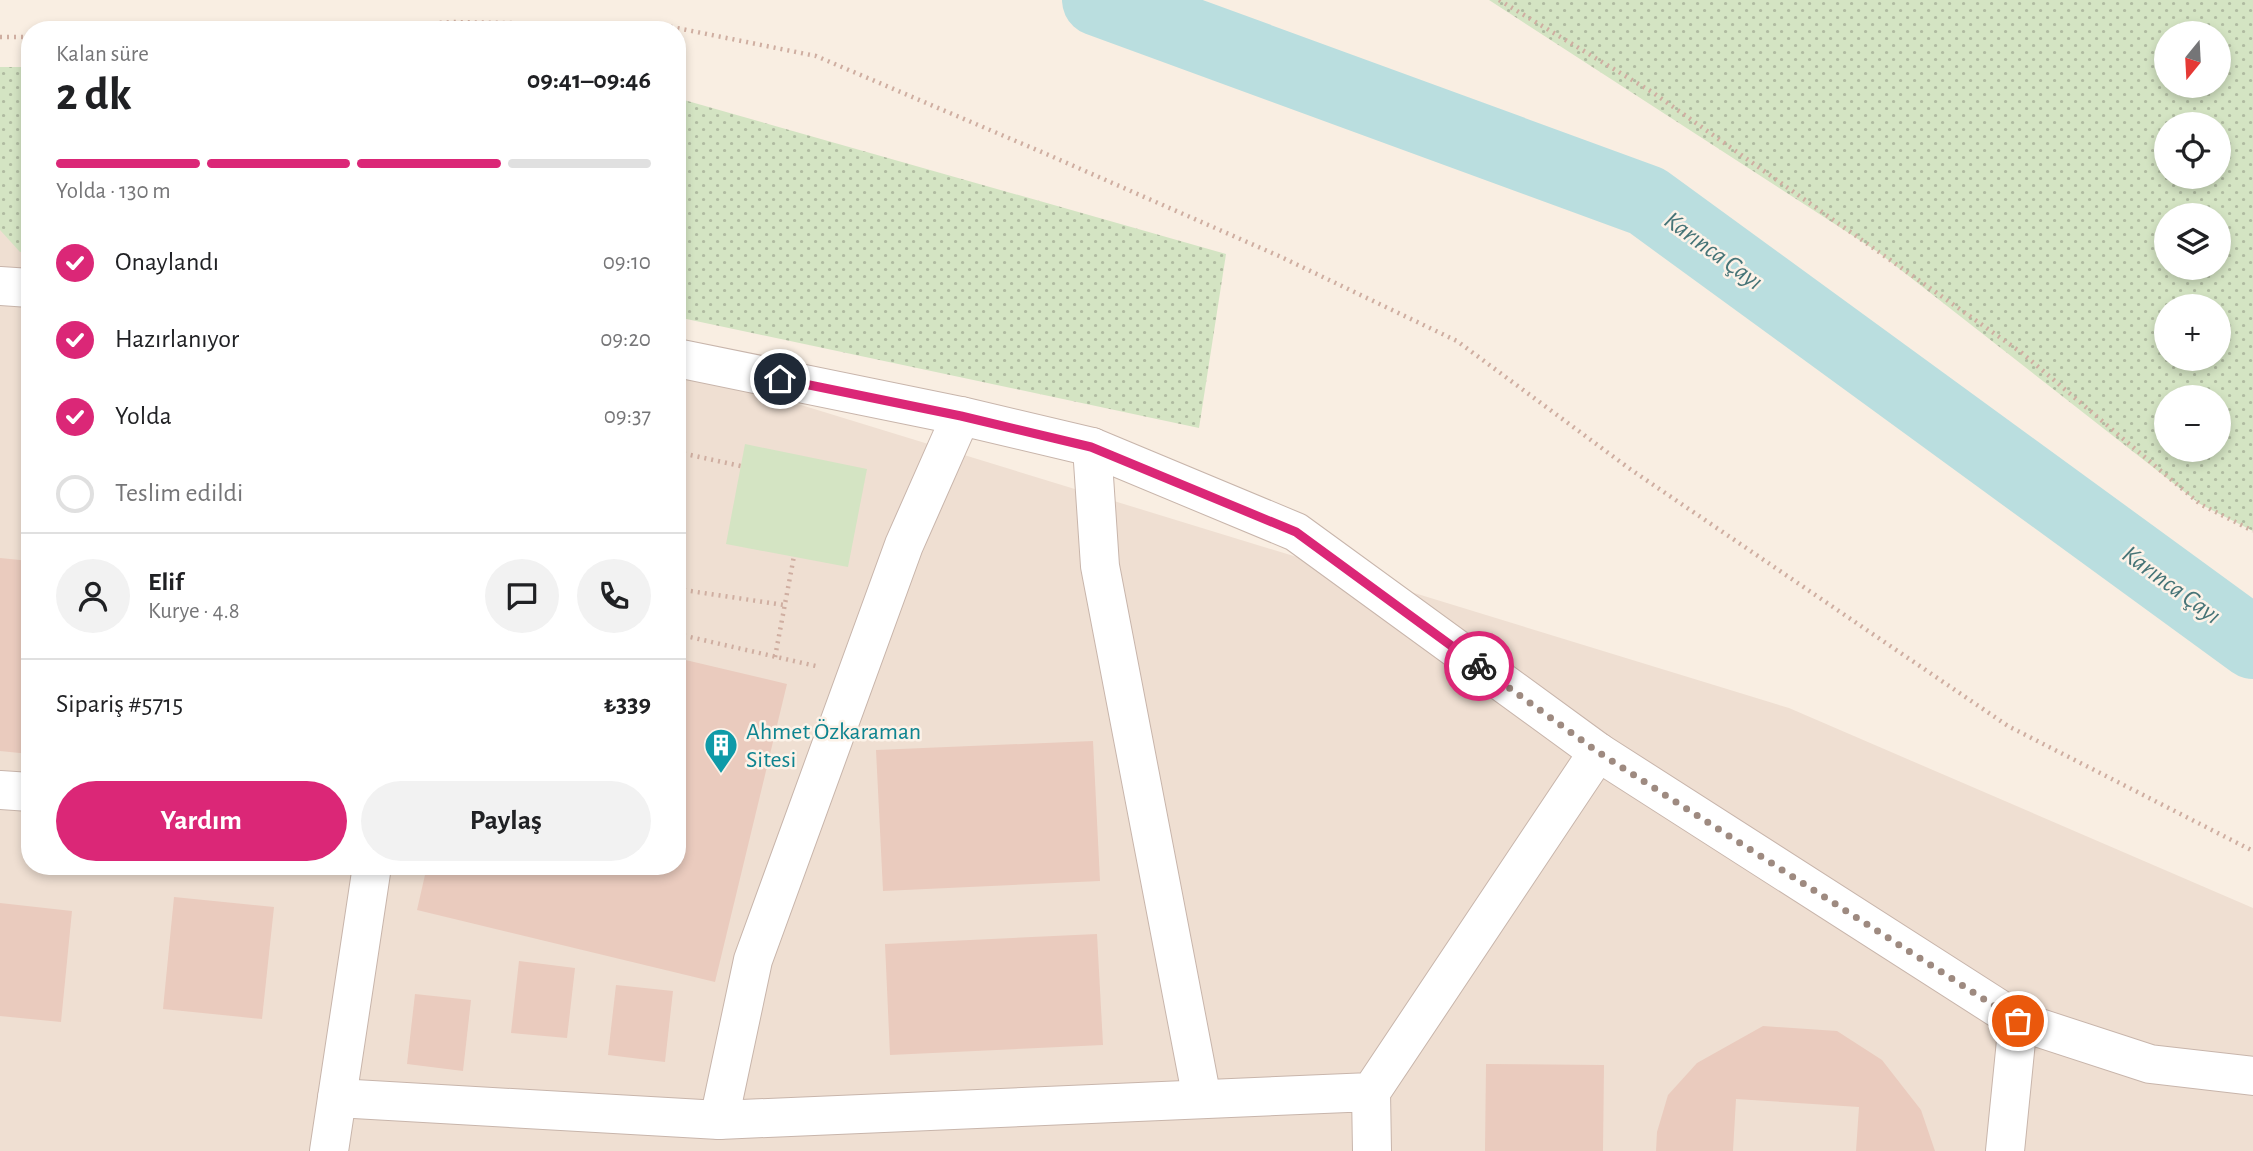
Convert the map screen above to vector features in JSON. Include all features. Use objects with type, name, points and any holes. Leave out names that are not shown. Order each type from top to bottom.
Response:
[{"type":"street","points":[[0,286],[21,287]]},
{"type":"street","points":[[686,360],[961,416],[1091,447],[1296,532],[1598,752],[2018,1021],[2150,1064],[2253,1076]]},
{"type":"street","points":[[719,1119],[753,960],[904,545],[961,416]]},
{"type":"street","points":[[1091,447],[1100,566],[1202,1099]]},
{"type":"street","points":[[1372,1151],[1371,1092],[1598,752]]},
{"type":"street","points":[[0,790],[21,791]]},
{"type":"street","points":[[329,1151],[371,875]]},
{"type":"street","points":[[2005,1151],[2018,1021]]},
{"type":"street","points":[[337,1098],[719,1119],[1371,1092]]},
{"type":"path","points":[[1499,0],[1652,92],[2022,353],[2200,504],[2253,531]]},
{"type":"path","points":[[686,30],[816,56],[1279,256],[1457,341],[1630,469],[2008,726],[2253,851]]},
{"type":"path","points":[[0,37],[21,37]]},
{"type":"path","points":[[686,454],[745,467]]},
{"type":"path","points":[[775,657],[794,556]]},
{"type":"path","points":[[686,590],[784,605]]},
{"type":"path","points":[[686,636],[857,676]]},
{"type":"shaded area","points":[[0,160],[21,166],[21,875],[686,875],[686,370],[1789,708],[2253,908],[2253,1151],[0,1151]]},
{"type":"green space","points":[[1489,0],[2253,0],[2253,531],[2200,504],[1878,252]]},
{"type":"green space","points":[[0,67],[21,67],[21,252],[0,230]]},
{"type":"green space","points":[[686,101],[1226,254],[1199,428],[686,319]]},
{"type":"green space","points":[[745,444],[867,469],[848,567],[726,544]]},
{"type":"building","points":[[0,558],[21,560],[21,753],[0,751]]},
{"type":"building","name":"Ahmet Özkaraman Sitesi","points":[[686,660],[787,684],[715,982],[417,910],[425,875],[686,875]]},
{"type":"building","points":[[1093,741],[1100,881],[883,891],[876,750]]},
{"type":"building","points":[[174,897],[274,907],[262,1019],[163,1009]]},
{"type":"building","points":[[0,903],[72,911],[61,1022],[0,1016]]},
{"type":"building","points":[[1097,934],[1103,1045],[890,1055],[885,944]]},
{"type":"building","points":[[519,961],[575,968],[567,1038],[511,1033]]},
{"type":"building","points":[[616,985],[673,991],[665,1062],[608,1055]]},
{"type":"building","points":[[415,994],[471,1000],[463,1071],[407,1064]]},
{"type":"building","points":[[1763,1026],[1837,1031],[1882,1060],[1921,1110],[1935,1151],[1856,1151],[1859,1107],[1736,1099],[1733,1151],[1656,1151],[1657,1132],[1668,1095],[1697,1063]]},
{"type":"building","points":[[1486,1064],[1604,1065],[1603,1151],[1485,1151]]},
{"type":"waterway","name":"Karınca Çayı","points":[[1098,0],[1647,201],[2253,643]]},
{"type":"way so far","points":[[1479,666],[1598,752],[2018,1021]]},
{"type":"place","name":"Ahmet Özkaraman Sitesi","points":[[721,775]]},
{"type":"route","points":[[780,379],[961,416],[1091,447],[1296,532],[1479,666]]}]
